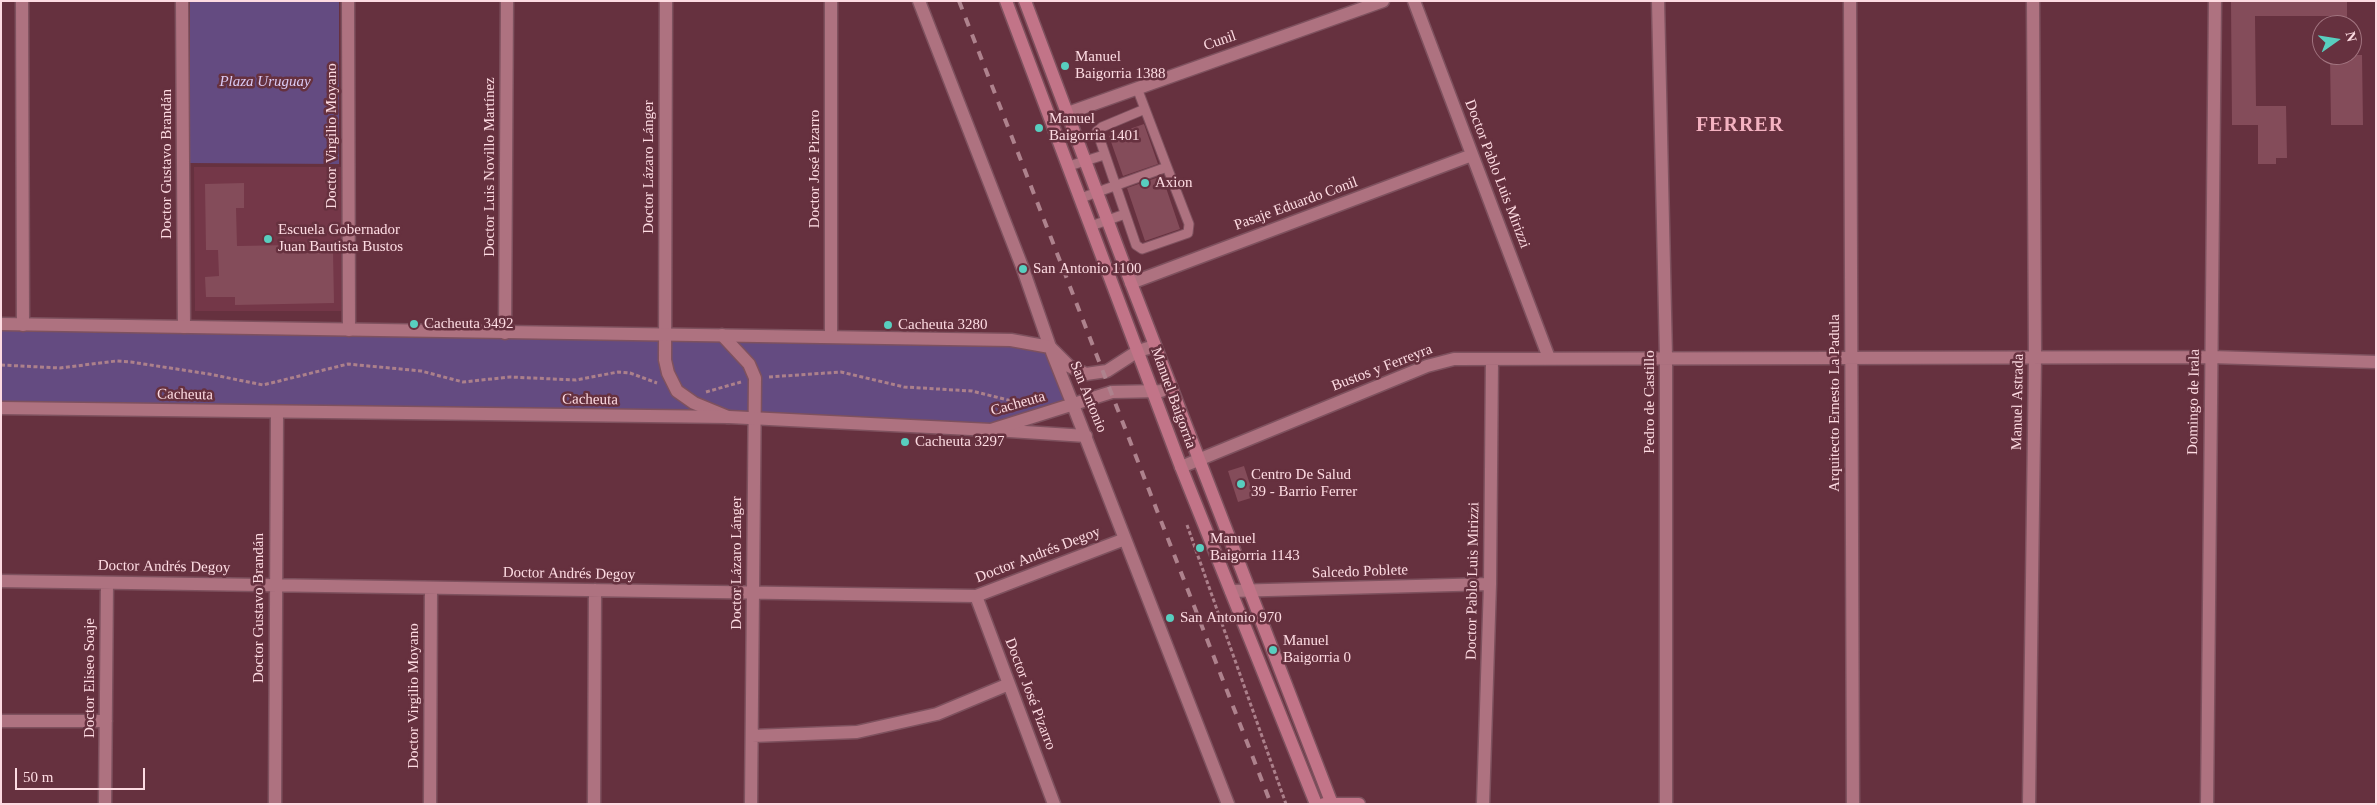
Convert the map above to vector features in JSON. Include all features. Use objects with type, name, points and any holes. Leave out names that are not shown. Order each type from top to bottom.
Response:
[{"type":"main road","name":"Manuel Baigorria","points":[[1006,1],[1181,467],[1316,804]]},
{"type":"main road","name":"Manuel Baigorria","points":[[1025,1],[1155,346],[1332,804]]},
{"type":"main road","points":[[1316,804],[1359,804]]},
{"type":"street","points":[[22,1],[24,325]]},
{"type":"street","name":"Doctor Gustavo Brandán","points":[[182,1],[184,327]]},
{"type":"street","name":"Doctor Virgilio Moyano","points":[[348,1],[349,330]]},
{"type":"street","name":"Doctor Luis Novillo Martínez","points":[[505,333],[507,1]]},
{"type":"street","name":"Doctor Lázaro Lánger","points":[[666,1],[664,334],[665,360],[668,373],[677,391]]},
{"type":"street","name":"Doctor José Pizarro","points":[[831,1],[831,336]]},
{"type":"street","name":"San Antonio","points":[[919,1],[1019,260],[1050,347],[1228,804]]},
{"type":"street","name":"Cunil","points":[[1068,113],[1383,1]]},
{"type":"street","name":"Doctor Pablo Luis Mirizzi","points":[[1414,1],[1549,358]]},
{"type":"street","name":"Pedro de Castillo","points":[[1658,1],[1666,357],[1666,804]]},
{"type":"street","name":"Arquitecto Ernesto La Padula","points":[[1850,1],[1853,804]]},
{"type":"street","name":"Manuel Astrada","points":[[2029,804],[2036,357],[2034,1]]},
{"type":"street","name":"Domingo de Irala","points":[[2207,804],[2215,1]]},
{"type":"street","name":"Pasaje Eduardo Conil","points":[[1131,283],[1472,155]]},
{"type":"street","points":[[1,324],[1011,340],[1050,347],[1069,366],[1086,374],[1107,371],[1138,351],[1155,346]]},
{"type":"street","points":[[722,335],[749,364],[755,378]]},
{"type":"street","name":"Bustos y Ferreyra","points":[[1181,467],[1198,458],[1427,366],[1454,360],[1666,357],[2211,357],[2376,362]]},
{"type":"street","name":"Doctor Pablo Luis Mirizzi","points":[[1483,804],[1490,584],[1492,359]]},
{"type":"street","name":"Doctor Lázaro Lánger","points":[[751,804],[755,378]]},
{"type":"street","name":"Cacheuta","points":[[1,408],[729,417],[991,430],[1112,392],[1153,392],[1171,387]]},
{"type":"street","points":[[677,391],[694,403],[729,417]]},
{"type":"street","name":"Doctor Gustavo Brandán","points":[[275,804],[277,412]]},
{"type":"street","points":[[991,430],[1086,436]]},
{"type":"street","name":"Doctor Andrés Degoy","points":[[1,581],[976,596],[1125,539]]},
{"type":"street","name":"Doctor Eliseo Soaje","points":[[105,804],[107,583]]},
{"type":"street","name":"Salcedo Poblete","points":[[1231,591],[1490,584]]},
{"type":"street","name":"Doctor Virgilio Moyano","points":[[430,804],[431,588]]},
{"type":"street","points":[[594,804],[595,590]]},
{"type":"street","name":"Doctor José Pizarro","points":[[976,596],[1054,804]]},
{"type":"street","points":[[752,736],[857,732],[937,714],[1009,684]]},
{"type":"street","points":[[1,720],[106,722]]},
{"type":"lane","points":[[1137,88],[1189,224],[1188,234],[1142,249],[1138,248],[1125,214],[1097,131],[1102,127],[1145,109]]},
{"type":"lane","points":[[1069,166],[1104,155]]},
{"type":"lane","points":[[1081,198],[1167,167]]},
{"type":"lane","points":[[1091,226],[1125,214]]},
{"type":"path","points":[[1,365],[60,368],[116,361],[131,362],[210,374],[263,385],[348,364],[421,371],[463,382],[510,377],[576,380],[618,372],[630,373],[677,391]]},
{"type":"path","points":[[702,393],[755,378],[840,372],[904,387],[972,391],[1030,405]]},
{"type":"path","points":[[1184,518],[1286,804]]},
{"type":"shaded area","name":"Escuela Gobernador Juan Bautista Bustos","points":[[194,167],[341,167],[341,311],[195,311]]},
{"type":"green space","name":"Plaza Uruguay","points":[[190,1],[339,1],[339,164],[190,163]]},
{"type":"green space","points":[[1,324],[1050,347],[1073,405],[1009,425],[729,417],[1,408]]},
{"type":"building","points":[[2231,1],[2347,1],[2347,15],[2255,16],[2256,106],[2286,106],[2287,158],[2276,158],[2276,164],[2258,164],[2258,125],[2232,125]]},
{"type":"building","points":[[2362,55],[2363,125],[2331,125],[2330,65],[2362,65]]},
{"type":"building","points":[[1144,124],[1158,164],[1123,176],[1109,136]]},
{"type":"building","points":[[1162,176],[1180,229],[1145,241],[1127,188]]},
{"type":"building","points":[[244,183],[244,208],[236,208],[237,246],[293,245],[294,253],[333,252],[334,303],[235,305],[235,297],[206,297],[205,277],[219,276],[218,250],[206,250],[205,184]]},
{"type":"building","name":"Centro De Salud 39 - Barrio Ferrer","points":[[1244,466],[1254,497],[1238,502],[1228,471]]},
{"type":"railway","points":[[959,1],[1271,804]]},
{"type":"place","name":"Manuel Baigorria 1388","points":[[1065,66]]},
{"type":"place","name":"Manuel Baigorria 1401","points":[[1039,128]]},
{"type":"place","name":"Axion","points":[[1145,183]]},
{"type":"place","name":"Escuela Gobernador Juan Bautista Bustos","points":[[268,239]]},
{"type":"place","name":"San Antonio 1100","points":[[1023,269]]},
{"type":"place","name":"Cacheuta 3492","points":[[414,324]]},
{"type":"place","name":"Cacheuta 3280","points":[[888,325]]},
{"type":"place","name":"Cacheuta 3297","points":[[905,442]]},
{"type":"place","name":"Centro De Salud 39 - Barrio Ferrer","points":[[1241,484]]},
{"type":"place","name":"Manuel Baigorria 1143","points":[[1200,548]]},
{"type":"place","name":"San Antonio 970","points":[[1170,618]]},
{"type":"place","name":"Manuel Baigorria 0","points":[[1273,650]]},
{"type":"district","name":"FERRER","points":[[1740,126]]}]
